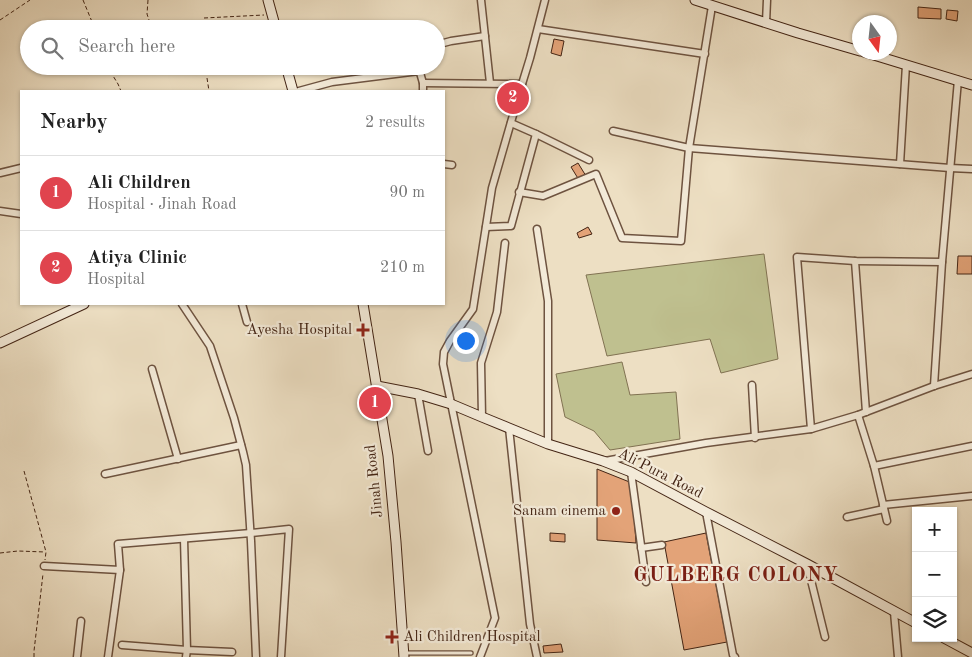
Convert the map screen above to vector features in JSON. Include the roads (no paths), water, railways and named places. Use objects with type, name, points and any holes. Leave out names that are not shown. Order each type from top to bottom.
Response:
[{"type":"street","points":[[268,0],[274,20]]},
{"type":"street","points":[[481,0],[490,83]]},
{"type":"street","points":[[480,657],[495,618],[443,364],[444,352],[473,309],[492,188],[546,0]]},
{"type":"street","points":[[695,0],[852,49]]},
{"type":"street","points":[[766,23],[767,0]]},
{"type":"street","points":[[519,192],[543,196],[596,174],[622,238],[681,241],[689,148],[712,6]]},
{"type":"street","points":[[538,29],[704,54]]},
{"type":"street","points":[[445,43],[485,36]]},
{"type":"street","points":[[890,60],[972,85]]},
{"type":"street","points":[[900,164],[906,65]]},
{"type":"street","points":[[289,75],[293,90]]},
{"type":"street","points":[[303,90],[332,82],[379,75]]},
{"type":"street","points":[[421,75],[423,90]]},
{"type":"street","points":[[934,386],[942,262],[958,80]]},
{"type":"street","points":[[423,83],[522,84]]},
{"type":"street","points":[[511,122],[589,160]]},
{"type":"street","points":[[613,131],[689,148],[972,169]]},
{"type":"street","points":[[486,227],[511,226],[536,134]]},
{"type":"street","points":[[445,164],[452,165]]},
{"type":"street","points":[[0,173],[20,168]]},
{"type":"street","points":[[0,211],[20,214]]},
{"type":"street","points":[[537,229],[548,301],[548,444]]},
{"type":"street","points":[[482,417],[481,363],[497,312],[505,243]]},
{"type":"street","points":[[812,429],[798,257],[855,261],[942,262]]},
{"type":"street","points":[[855,261],[866,412]]},
{"type":"street","points":[[0,343],[82,305]]},
{"type":"street","points":[[183,305],[210,346],[234,418],[246,465],[256,657]]},
{"type":"street","points":[[242,305],[247,322]]},
{"type":"street","name":"Jinah Road","points":[[363,305],[388,456],[404,656]]},
{"type":"street","points":[[152,369],[178,458]]},
{"type":"street","points":[[604,461],[706,443],[812,429],[858,415],[934,386],[972,374]]},
{"type":"street","points":[[752,385],[755,438]]},
{"type":"street","name":"Ali Pura Road","points":[[377,386],[418,394],[451,404],[548,444],[604,461],[631,472],[912,621]]},
{"type":"street","points":[[418,394],[428,451]]},
{"type":"street","points":[[858,415],[874,466],[887,521]]},
{"type":"street","points":[[509,428],[530,624],[537,657]]},
{"type":"street","points":[[105,474],[241,445]]},
{"type":"street","points":[[874,466],[972,446]]},
{"type":"street","points":[[631,472],[646,582]]},
{"type":"street","points":[[847,517],[883,507],[972,496]]},
{"type":"street","points":[[706,512],[733,655],[735,657]]},
{"type":"street","points":[[108,657],[120,570],[118,544],[250,534],[289,529],[281,657]]},
{"type":"street","points":[[184,538],[187,654]]},
{"type":"street","points":[[642,548],[662,545]]},
{"type":"street","points":[[807,564],[825,637]]},
{"type":"street","points":[[44,566],[120,570]]},
{"type":"street","points":[[894,612],[898,657]]},
{"type":"street","points":[[77,657],[80,621]]},
{"type":"street","points":[[951,642],[972,653]]},
{"type":"street","points":[[122,645],[187,654],[232,652]]},
{"type":"lane","points":[[404,656],[471,653]]},
{"type":"place","name":"Atiya Clinic","points":[[513,98]]},
{"type":"place","name":"Ayesha Hospital","points":[[363,330]]},
{"type":"place","name":"Ali Children","points":[[375,403]]},
{"type":"place","name":"Sanam cinema","points":[[616,511]]},
{"type":"place","name":"Ali Children Hospital","points":[[392,637]]},
{"type":"district","name":"GULBERG COLONY","points":[[736,576]]}]
